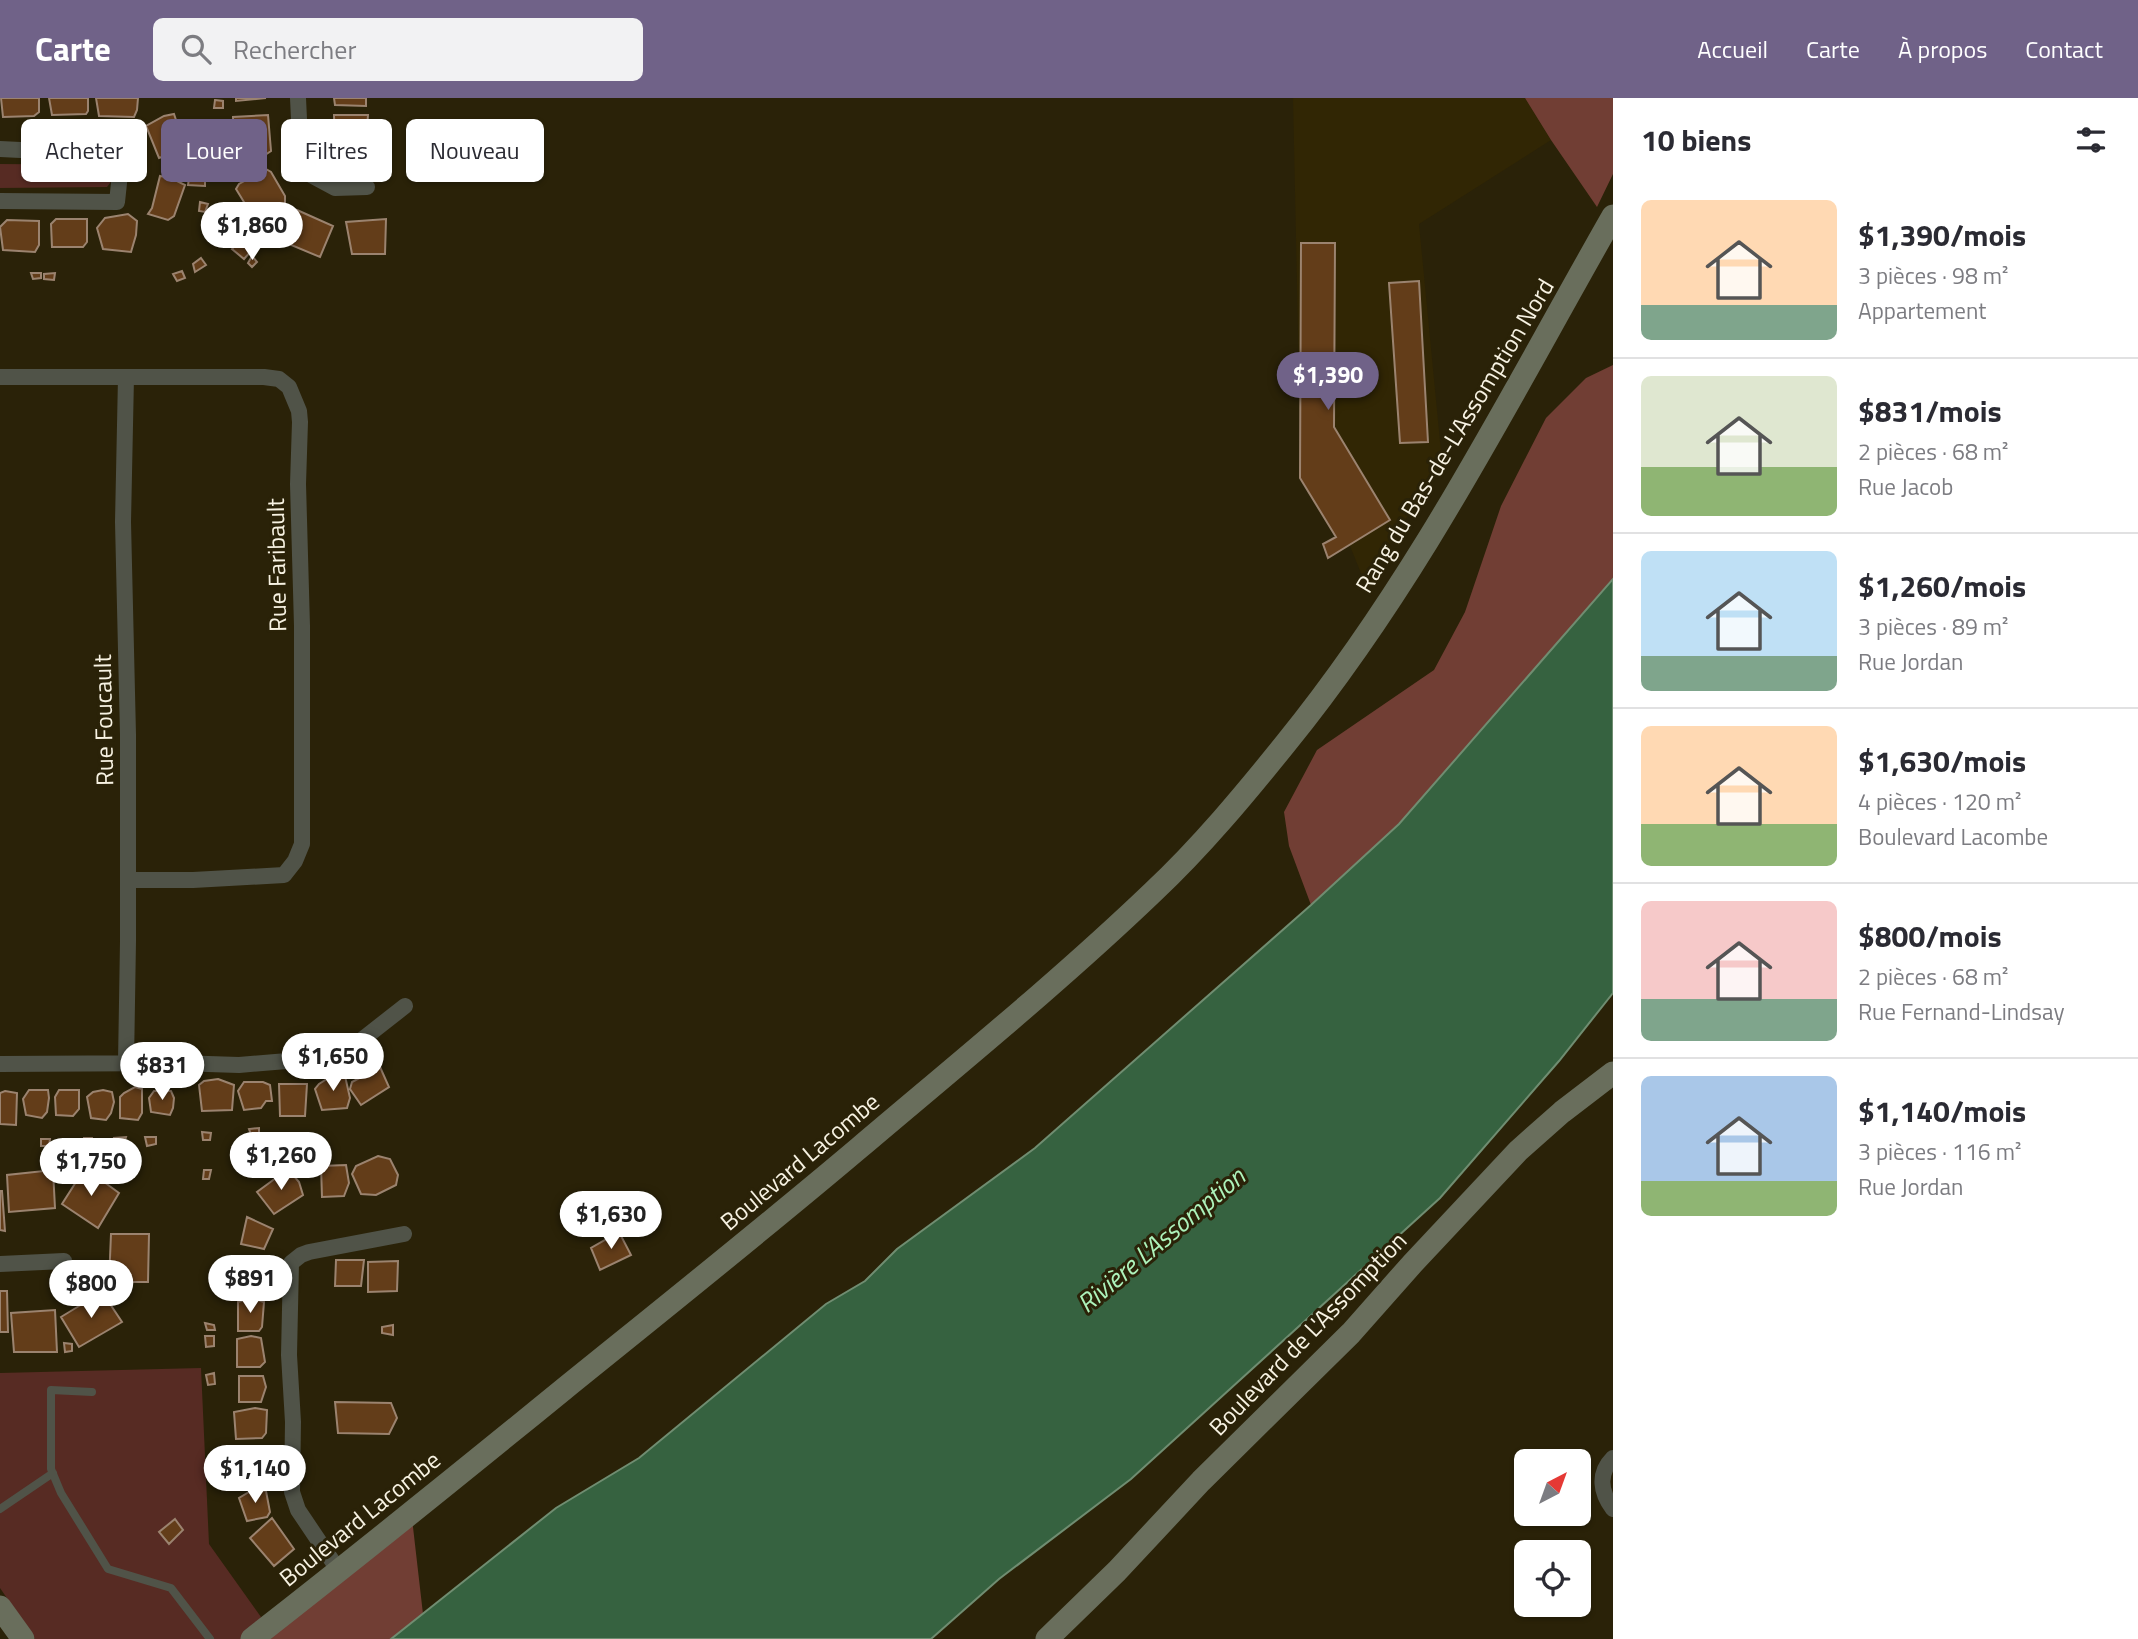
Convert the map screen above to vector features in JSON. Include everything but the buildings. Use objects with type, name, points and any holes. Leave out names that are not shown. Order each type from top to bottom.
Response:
[{"type":"main road","name":"Rang du Bas-de-L'Assomption Nord","points":[[1258,776],[1344,666],[1434,532],[1513,397],[1613,216]]},
{"type":"main road","name":"Boulevard Lacombe","points":[[252,1639],[788,1208],[1084,957],[1157,889],[1258,776]]},
{"type":"main road","name":"Boulevard de L'Assomption","points":[[1047,1639],[1117,1571],[1201,1481],[1351,1333],[1518,1151],[1562,1112],[1613,1073]]},
{"type":"main road","points":[[0,1607],[23,1639]]},
{"type":"street","points":[[298,98],[300,140],[309,174],[335,188],[367,187]]},
{"type":"street","points":[[0,149],[122,155],[117,202],[0,201]]},
{"type":"street","name":"Rue Faribault","points":[[0,377],[279,379],[289,387],[300,422],[298,485],[302,626],[302,844],[295,861],[284,875],[129,880]]},
{"type":"street","name":"Rue Foucault","points":[[126,377],[123,523],[129,880],[126,1063]]},
{"type":"street","points":[[0,1064],[239,1065],[335,1057],[354,1046],[405,1006]]},
{"type":"street","points":[[339,1571],[298,1510],[292,1492],[293,1422],[289,1355],[291,1263],[309,1252],[404,1234]]},
{"type":"street","points":[[0,1264],[64,1261]]},
{"type":"street","points":[[1613,1458],[1608,1463],[1601,1487],[1613,1509]]},
{"type":"lane","points":[[92,1392],[51,1390],[51,1469],[61,1493],[108,1569],[171,1588],[210,1639]]},
{"type":"lane","points":[[0,1508],[53,1473]]},
{"type":"shaded area","points":[[1293,98],[1525,98],[1551,140],[1419,224],[1442,462],[1365,583],[1300,423]]},
{"type":"shaded area","points":[[1525,98],[1613,98],[1613,174],[1597,207],[1551,140]]},
{"type":"shaded area","points":[[0,164],[21,164],[21,182],[111,182],[107,187],[0,188]]},
{"type":"shaded area","points":[[1613,365],[1613,579],[1399,824],[1311,905],[1289,846],[1284,812],[1317,750],[1434,670],[1465,612],[1501,506],[1546,418],[1586,378]]},
{"type":"shaded area","points":[[201,1368],[209,1544],[261,1617],[250,1639],[35,1639],[0,1588],[0,1373]]},
{"type":"shaded area","points":[[410,1501],[423,1614],[391,1639],[252,1639]]},
{"type":"water","name":"Rivière L'Assomption","points":[[1613,579],[1613,993],[1559,1061],[1440,1198],[1131,1479],[999,1579],[931,1639],[391,1639],[556,1508],[639,1458],[826,1304],[865,1281],[897,1249],[1035,1148],[1399,824]]}]
